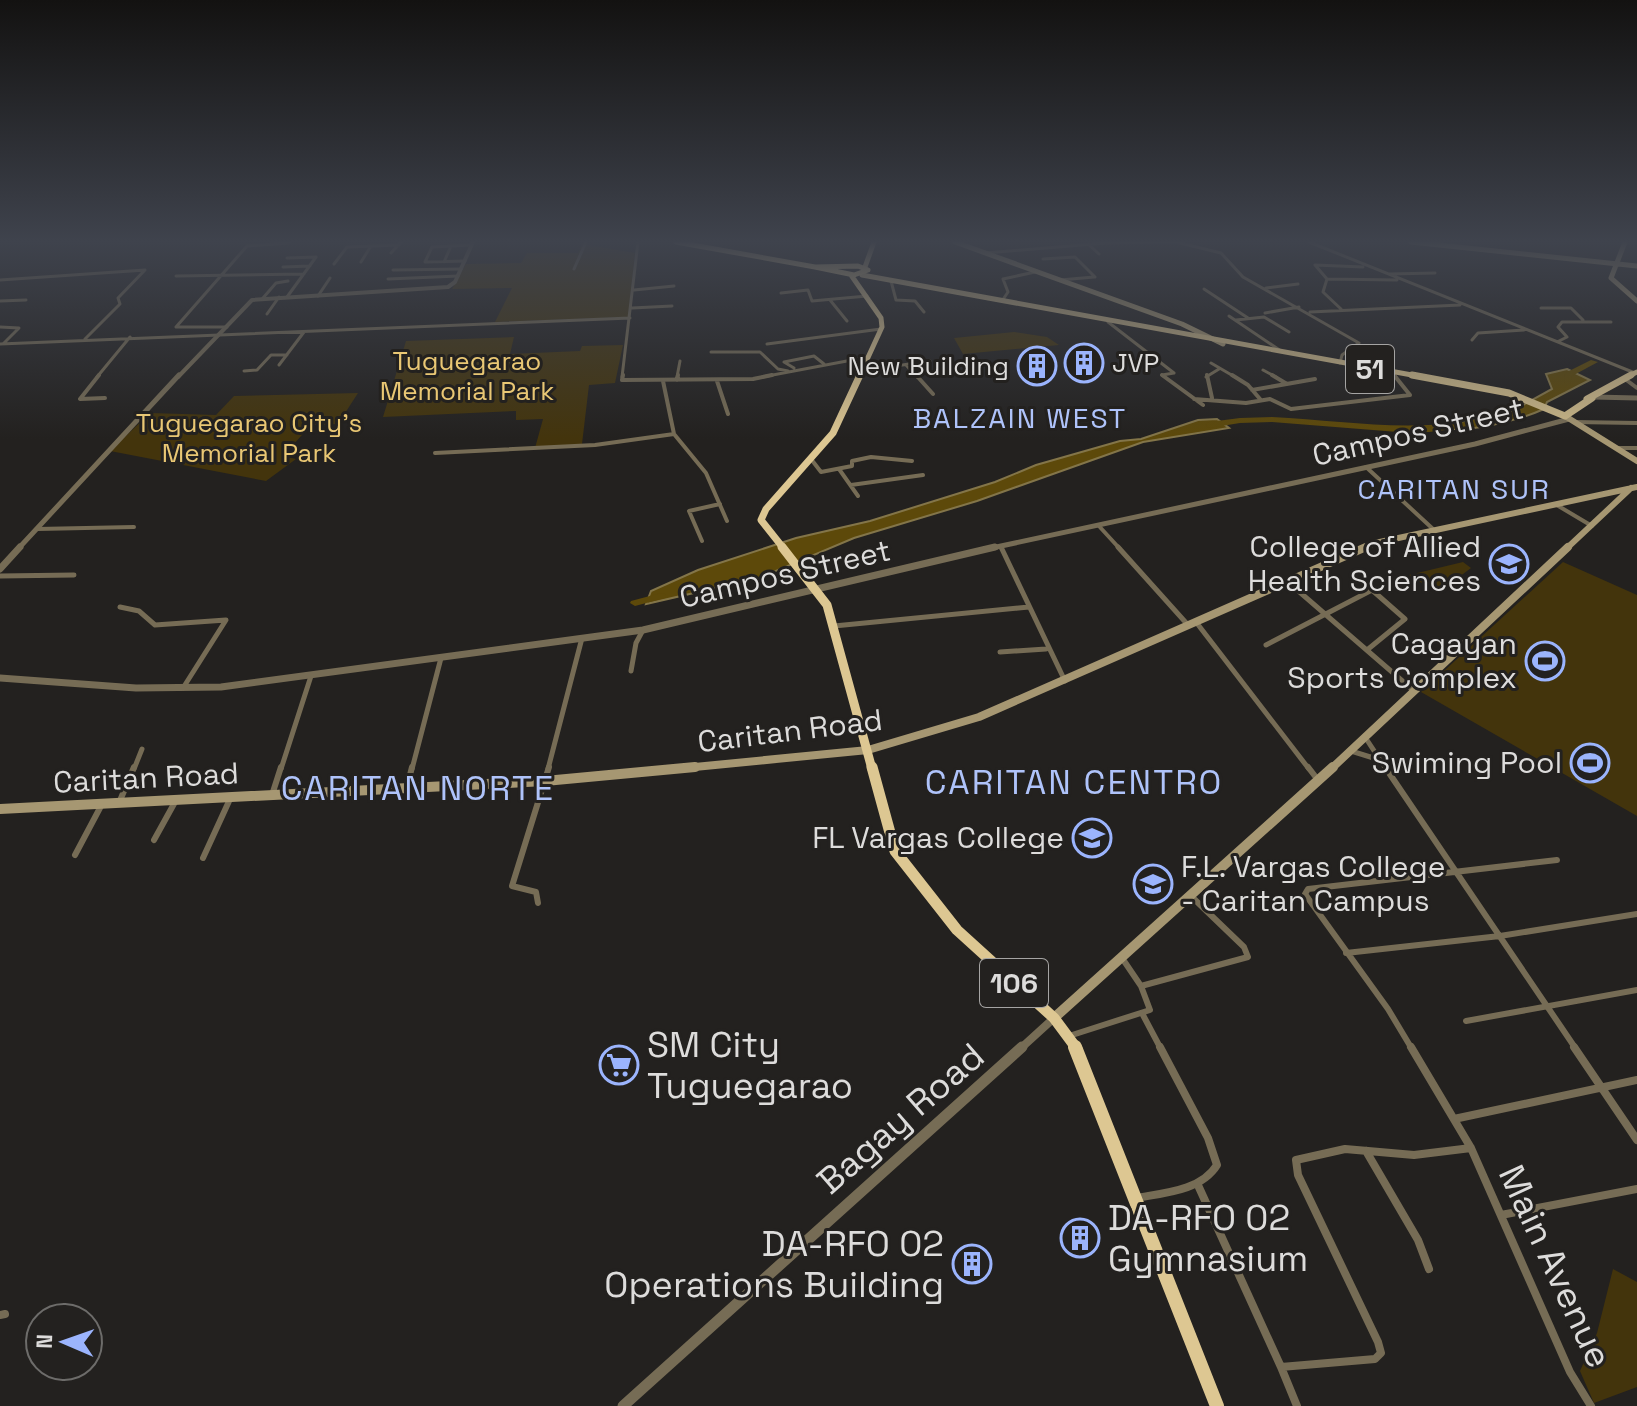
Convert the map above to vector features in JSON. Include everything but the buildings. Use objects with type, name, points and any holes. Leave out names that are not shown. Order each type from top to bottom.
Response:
[{"type":"highway","points":[[875,308],[881,318],[881,329]]},
{"type":"highway","name":"106","points":[[881,329],[833,433],[761,520],[816,588],[834,626],[888,836],[902,863],[957,930],[1054,1018],[1085,1067],[1217,1406]]},
{"type":"main road","name":"51","points":[[1031,308],[1520,397]]},
{"type":"main road","points":[[1131,308],[1223,343]]},
{"type":"main road","name":"51","points":[[1223,343],[1520,397],[1564,416]]},
{"type":"main road","points":[[1633,375],[1564,416],[1637,461]]},
{"type":"main road","name":"Caritan Road","points":[[0,809],[545,781],[868,750],[965,722],[1065,682],[1375,543],[1635,486]]},
{"type":"main road","name":"Bagay Road","points":[[1054,1018],[1318,780],[1635,486]]},
{"type":"street","points":[[84,340],[117,308]]},
{"type":"street","points":[[193,308],[176,327],[227,327]]},
{"type":"street","points":[[0,569],[244,308]]},
{"type":"street","points":[[267,314],[272,308]]},
{"type":"street","points":[[640,308],[632,308],[622,380],[717,381],[781,376],[795,369],[868,357]]},
{"type":"street","points":[[836,308],[847,321]]},
{"type":"street","points":[[920,308],[924,312]]},
{"type":"street","points":[[1233,308],[1249,318]]},
{"type":"street","points":[[1265,313],[1296,308]]},
{"type":"street","points":[[1301,308],[1359,343],[1342,355],[1340,363]]},
{"type":"street","points":[[1309,312],[1399,308]]},
{"type":"street","points":[[1468,308],[1633,375],[1637,388]]},
{"type":"street","points":[[1541,308],[1571,308],[1584,321]]},
{"type":"street","points":[[1229,316],[1283,353]]},
{"type":"street","points":[[1236,320],[1264,317],[1289,332]]},
{"type":"street","points":[[2,344],[630,318]]},
{"type":"street","points":[[1108,322],[1174,373],[1162,375],[1203,405]]},
{"type":"street","points":[[1557,342],[1567,337],[1558,327],[1562,322],[1611,322]]},
{"type":"street","points":[[0,327],[19,328],[2,344]]},
{"type":"street","points":[[767,344],[881,329]]},
{"type":"street","points":[[1472,340],[1478,333],[1519,333],[1524,330]]},
{"type":"street","points":[[279,365],[304,332]]},
{"type":"street","points":[[105,398],[80,399],[130,337]]},
{"type":"street","points":[[711,352],[755,351],[765,354],[778,369],[788,371]]},
{"type":"street","points":[[244,371],[257,370],[271,355],[287,355]]},
{"type":"street","points":[[772,362],[814,356],[824,364]]},
{"type":"street","points":[[677,380],[680,361]]},
{"type":"street","points":[[861,371],[930,361]]},
{"type":"street","points":[[784,362],[795,369]]},
{"type":"street","points":[[1211,363],[1252,390],[1260,399]]},
{"type":"street","points":[[906,365],[933,394]]},
{"type":"street","points":[[1212,398],[1206,376],[1220,369]]},
{"type":"street","points":[[1263,370],[1288,384]]},
{"type":"street","points":[[1194,399],[1212,398],[1242,403],[1275,400],[1291,409],[1410,395],[1394,375]]},
{"type":"street","points":[[1252,390],[1315,379]]},
{"type":"street","points":[[663,381],[674,434],[701,466],[727,521]]},
{"type":"street","points":[[717,381],[728,414]]},
{"type":"street","points":[[1593,398],[1637,398]]},
{"type":"street","points":[[1564,416],[1637,423]]},
{"type":"street","name":"Campos Street","points":[[0,678],[182,689],[311,676],[643,630],[1000,546],[1366,467],[1564,416]]},
{"type":"street","points":[[435,453],[595,445],[674,434]]},
{"type":"street","points":[[1616,448],[1637,448]]},
{"type":"street","points":[[811,459],[819,472],[839,469],[867,457],[912,461]]},
{"type":"street","points":[[1366,467],[1433,529]]},
{"type":"street","points":[[839,469],[858,496]]},
{"type":"street","points":[[851,485],[892,482],[923,475]]},
{"type":"street","points":[[702,541],[689,511],[720,504]]},
{"type":"street","points":[[1555,504],[1592,526]]},
{"type":"street","points":[[1098,525],[1220,649],[1318,780]]},
{"type":"street","points":[[37,529],[134,527]]},
{"type":"street","points":[[1000,546],[1046,649],[1065,682]]},
{"type":"street","points":[[0,576],[74,575]]},
{"type":"street","points":[[1287,581],[1414,691]]},
{"type":"street","points":[[1266,645],[1372,590],[1393,606],[1405,622],[1367,650]]},
{"type":"street","points":[[120,607],[139,611],[155,625],[226,620],[182,689]]},
{"type":"street","points":[[834,626],[1029,607]]},
{"type":"street","points":[[631,671],[636,643],[643,630]]},
{"type":"street","points":[[538,903],[536,892],[512,886],[545,781],[582,638]]},
{"type":"street","points":[[1000,652],[1046,649]]},
{"type":"street","points":[[407,788],[441,658]]},
{"type":"street","points":[[272,796],[311,676]]},
{"type":"street","points":[[1364,736],[1637,1140]]},
{"type":"street","points":[[119,804],[142,749]]},
{"type":"street","points":[[1350,750],[1381,760]]},
{"type":"street","points":[[203,858],[231,798]]},
{"type":"street","points":[[154,840],[175,801]]},
{"type":"street","points":[[75,855],[102,805]]},
{"type":"street","points":[[1455,871],[1557,860]]},
{"type":"street","name":"Main Avenue","points":[[1455,871],[1305,891],[1388,1009],[1471,1148],[1570,1372],[1591,1406]]},
{"type":"street","points":[[1141,986],[1248,957],[1244,947],[1190,895]]},
{"type":"street","points":[[1346,953],[1500,936],[1637,914]]},
{"type":"street","points":[[1068,1037],[1143,1015],[1150,1010],[1141,986],[1122,958]]},
{"type":"street","points":[[1466,1021],[1637,990]]},
{"type":"street","points":[[1135,1199],[1197,1183],[1215,1170],[1216,1156],[1143,1015]]},
{"type":"street","name":"Bagay Road","points":[[623,1406],[1054,1018]]},
{"type":"street","points":[[1454,1119],[1637,1080]]},
{"type":"street","points":[[1281,1367],[1375,1359],[1381,1353],[1298,1175],[1296,1160],[1333,1151],[1365,1150],[1414,1155],[1471,1148]]},
{"type":"street","points":[[1365,1150],[1418,1240],[1429,1269]]},
{"type":"street","points":[[1197,1183],[1297,1406]]},
{"type":"street","points":[[1501,1215],[1637,1189]]},
{"type":"green space","points":[[502,308],[629,308],[628,317],[495,322]]},
{"type":"green space","points":[[1014,332],[1047,337],[1059,345],[963,354],[954,338]]},
{"type":"green space","name":"Tuguegarao Memorial Park","points":[[514,337],[510,354],[580,351],[582,346],[623,345],[615,383],[589,385],[582,444],[535,448],[543,419],[516,420],[516,411],[383,417],[406,341]]},
{"type":"green space","name":"Tuguegarao City's Memorial Park","points":[[358,393],[338,424],[311,425],[283,456],[296,459],[266,481],[110,451],[150,413],[216,415],[234,396]]},
{"type":"green space","points":[[1463,562],[1471,568],[1438,593],[1409,575]]},
{"type":"green space","name":"Cagayan Sports Complex","points":[[1563,562],[1637,595],[1637,816],[1421,692]]},
{"type":"green space","points":[[1613,1269],[1637,1282],[1637,1387],[1594,1403],[1580,1371],[1597,1333]]},
{"type":"shaded area","points":[[1567,369],[1590,380],[1547,402],[1544,409],[1477,428],[1451,429],[1441,426],[1514,410],[1552,389],[1546,374]]},
{"type":"shaded area","points":[[1217,419],[1229,428],[1143,442],[977,501],[854,538],[759,578],[646,604],[651,591],[698,570],[796,538],[870,521],[995,482],[1036,465],[1120,441],[1141,439],[1198,420]]},
{"type":"waterway","points":[[1567,382],[1568,375],[1594,362]]},
{"type":"waterway","points":[[1209,425],[1272,419],[1398,430],[1461,425]]},
{"type":"waterway","points":[[635,603],[661,596]]},
{"type":"place","name":"JVP","points":[[1084,363]]},
{"type":"place","name":"New Building","points":[[1037,366]]},
{"type":"place","name":"College of Allied Health Sciences","points":[[1509,564]]},
{"type":"place","name":"Cagayan Sports Complex","points":[[1545,661]]},
{"type":"place","name":"Swiming Pool","points":[[1590,763]]},
{"type":"place","name":"FL Vargas College","points":[[1092,838]]},
{"type":"place","name":"F.L. Vargas College - Caritan Campus","points":[[1153,884]]},
{"type":"place","name":"SM City Tuguegarao","points":[[619,1065]]},
{"type":"place","name":"DA-RFO 02 Gymnasium","points":[[1080,1238]]},
{"type":"place","name":"DA-RFO 02 Operations Building","points":[[972,1264]]},
{"type":"district","name":"BALZAIN WEST","points":[[1020,418]]},
{"type":"district","name":"CARITAN SUR","points":[[1454,489]]},
{"type":"district","name":"CARITAN CENTRO","points":[[1074,782]]},
{"type":"district","name":"CARITAN NORTE","points":[[418,788]]}]
